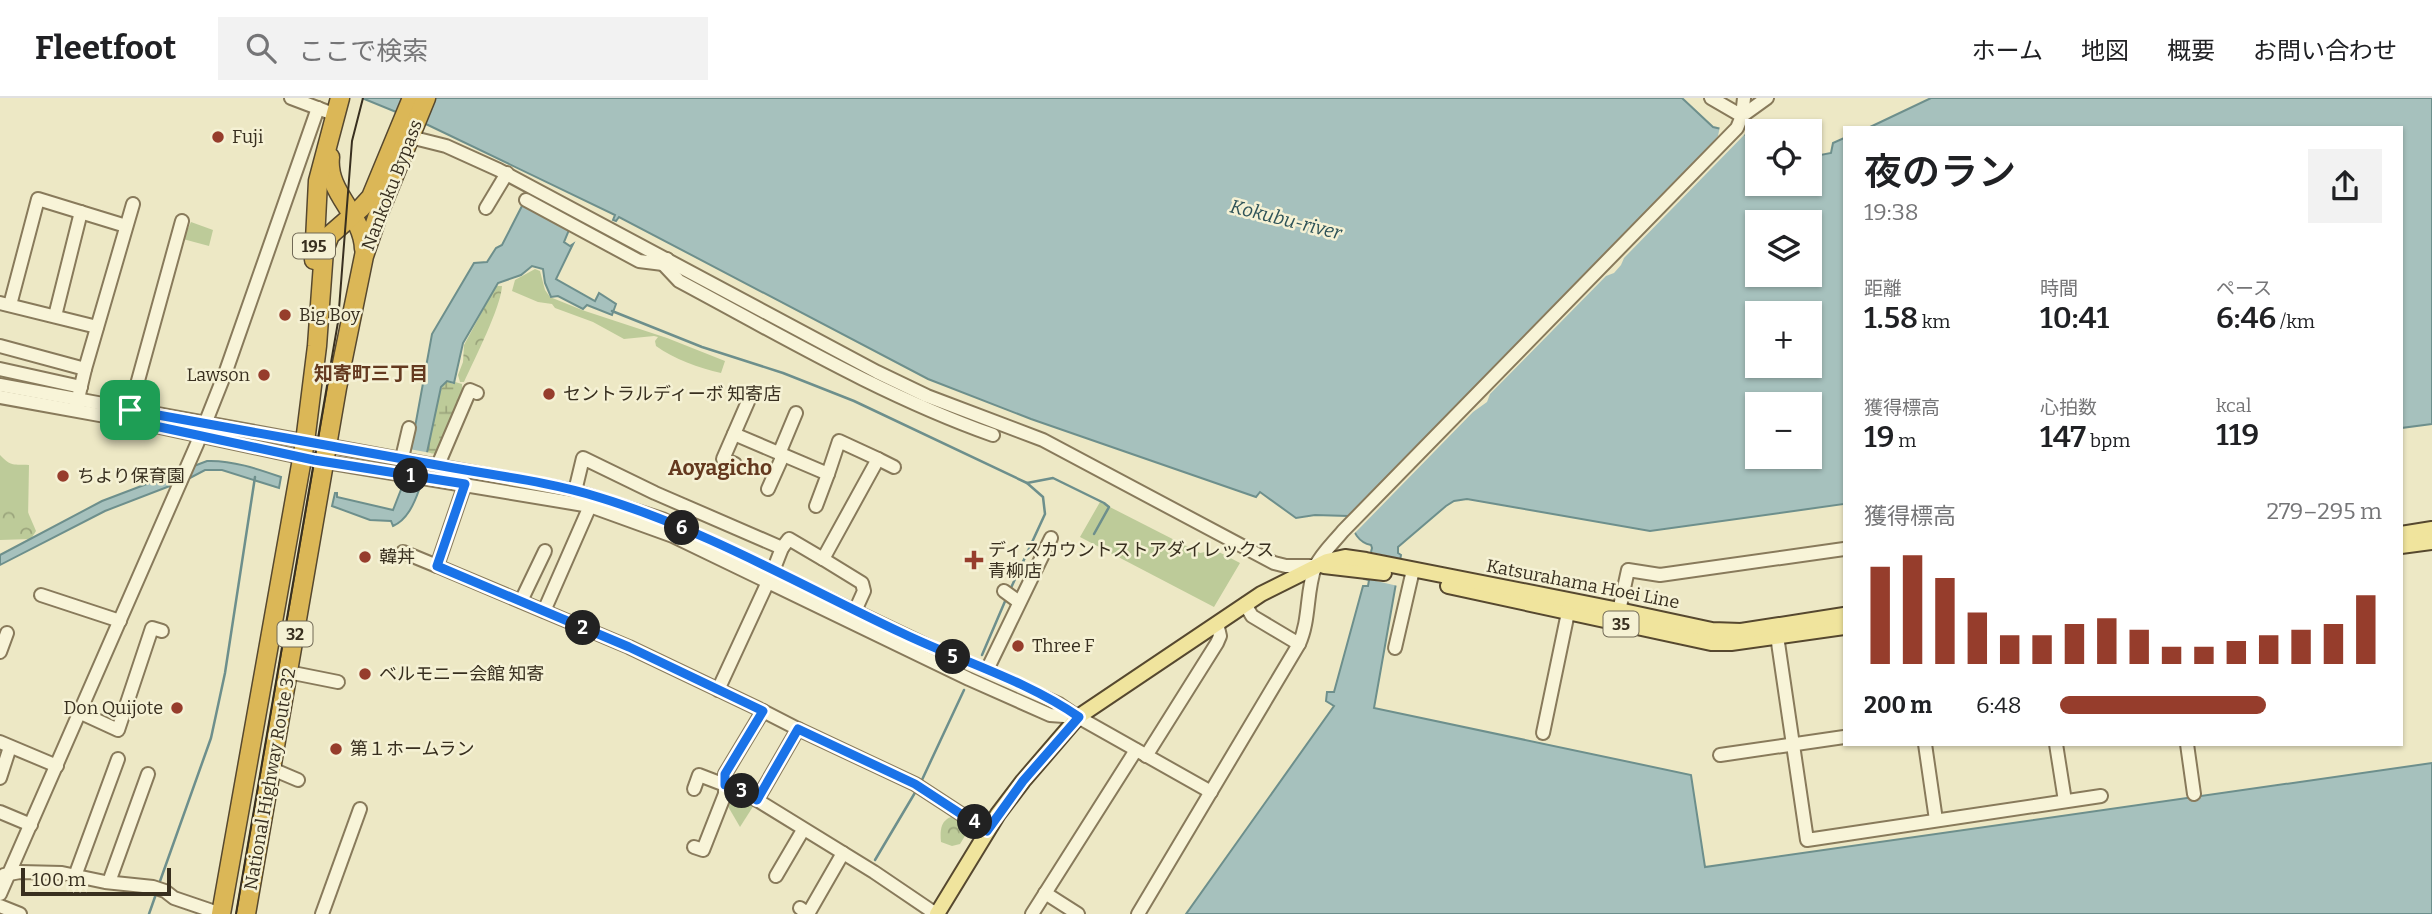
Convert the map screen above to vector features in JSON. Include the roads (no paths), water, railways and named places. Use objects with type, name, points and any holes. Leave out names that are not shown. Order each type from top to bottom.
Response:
[{"type":"highway","name":"Nankoku Bypass","points":[[343,354],[364,256],[408,131],[412,98]]},
{"type":"highway","name":"Nankoku Bypass","points":[[313,379],[326,242],[335,229],[371,197],[426,98]]},
{"type":"highway","name":"195","points":[[338,106],[329,171],[335,189],[353,214],[363,239],[364,256]]},
{"type":"highway","name":"195","points":[[313,379],[315,206],[321,168],[338,106]]},
{"type":"highway","name":"National Highway Route 32","points":[[246,914],[343,354]]},
{"type":"highway","name":"National Highway Route 32","points":[[221,914],[313,379]]},
{"type":"main road","points":[[2403,534],[2432,529]]},
{"type":"main road","points":[[2403,546],[2432,542]]},
{"type":"main road","name":"Katsurahama Hoei Line","points":[[1316,566],[1365,565],[1569,607],[1712,631],[1843,627]]},
{"type":"main road","points":[[936,914],[987,831],[1023,781],[1079,717],[1245,604],[1316,566]]},
{"type":"main road","name":"Katsurahama Hoei Line","points":[[1776,631],[1843,615]]},
{"type":"street","points":[[291,98],[318,108],[338,106]]},
{"type":"street","points":[[1711,98],[1739,122]]},
{"type":"street","points":[[1138,914],[1299,645],[1316,566],[1343,531],[1739,122],[1767,98]]},
{"type":"street","points":[[1739,122],[1745,99]]},
{"type":"street","points":[[0,894],[4,875],[31,825],[202,430],[226,370],[318,108]]},
{"type":"street","points":[[408,131],[507,173],[665,261],[877,372],[927,396],[1043,440],[1274,563],[1316,566]]},
{"type":"street","points":[[486,208],[507,173]]},
{"type":"street","points":[[97,327],[5,304],[38,199],[126,226]]},
{"type":"street","points":[[526,200],[639,261],[665,261]]},
{"type":"street","points":[[78,399],[133,204]]},
{"type":"street","points":[[55,316],[81,212]]},
{"type":"street","points":[[129,415],[182,221]]},
{"type":"street","points":[[665,261],[679,281],[875,385],[993,435]]},
{"type":"street","points":[[0,346],[85,369]]},
{"type":"street","points":[[0,369],[129,415],[303,449],[404,459],[575,491],[662,519],[969,679],[1049,715],[1079,717]]},
{"type":"street","points":[[0,385],[78,399]]},
{"type":"street","points":[[436,465],[470,390],[477,393]]},
{"type":"street","points":[[0,397],[78,399]]},
{"type":"street","points":[[735,464],[723,459],[750,397]]},
{"type":"street","points":[[768,489],[781,460],[781,449],[796,413]]},
{"type":"street","points":[[404,459],[409,428]]},
{"type":"street","points":[[734,434],[828,474]]},
{"type":"street","points":[[816,506],[839,441],[894,467]]},
{"type":"street","points":[[327,453],[402,474],[590,506],[656,528],[855,611],[1059,704],[1211,792]]},
{"type":"street","points":[[575,491],[583,458],[655,493],[782,548]]},
{"type":"street","points":[[823,559],[878,460]]},
{"type":"street","points":[[437,566],[465,484]]},
{"type":"street","points":[[544,611],[590,506]]},
{"type":"street","points":[[987,670],[1051,538]]},
{"type":"street","points":[[718,690],[782,548],[789,539],[862,583],[864,590],[855,611]]},
{"type":"street","points":[[1617,616],[1629,570],[1660,575],[1843,549]]},
{"type":"street","points":[[521,601],[545,551]]},
{"type":"street","points":[[403,552],[629,647],[763,711],[918,786],[987,831]]},
{"type":"street","points":[[1395,648],[1407,573]]},
{"type":"street","points":[[1004,591],[1019,602]]},
{"type":"street","points":[[41,595],[120,621]]},
{"type":"street","points":[[1245,604],[1252,617],[1299,645]]},
{"type":"street","points":[[1543,733],[1569,607]]},
{"type":"street","points":[[1032,914],[1217,643],[1220,636],[1217,623]]},
{"type":"street","points":[[80,713],[116,736],[152,628],[162,631]]},
{"type":"street","points":[[1776,631],[1807,840],[2101,796]]},
{"type":"street","points":[[0,652],[7,633]]},
{"type":"street","points":[[288,672],[338,682]]},
{"type":"street","points":[[694,847],[703,850],[725,794],[725,774],[763,711]]},
{"type":"street","points":[[757,800],[798,729]]},
{"type":"street","points":[[1720,755],[1843,737]]},
{"type":"street","points":[[0,778],[5,745],[57,766]]},
{"type":"street","points":[[1925,746],[1936,820]]},
{"type":"street","points":[[2056,746],[2065,801]]},
{"type":"street","points":[[2187,746],[2194,794]]},
{"type":"street","points":[[75,876],[118,759]]},
{"type":"street","points":[[272,769],[298,780]]},
{"type":"street","points":[[109,883],[148,774]]},
{"type":"street","points":[[694,789],[699,775],[738,789],[936,914]]},
{"type":"street","points":[[322,914],[360,809]]},
{"type":"street","points":[[0,812],[31,825]]},
{"type":"street","points":[[776,876],[803,830]]},
{"type":"street","points":[[800,908],[808,914],[843,853]]},
{"type":"street","points":[[4,875],[52,873],[157,888],[171,897],[221,914]]},
{"type":"street","points":[[1045,893],[1078,914]]},
{"type":"street","points":[[0,906],[19,914]]},
{"type":"water","name":"Kokubu-river","points":[[362,98],[1682,98],[1713,127],[1745,134],[1745,196],[1822,196],[1822,155],[1831,153],[1833,143],[1843,138],[1843,504],[1650,531],[1467,499],[1454,501],[1398,547],[1398,553],[1401,555],[1374,708],[1691,775],[1705,867],[2432,763],[2432,914],[1186,914],[1334,706],[1326,701],[1327,692],[1334,692],[1363,586],[1368,586],[1369,580],[1364,579],[1372,548],[1358,538],[1348,516],[1315,515],[1296,518],[1260,492],[1256,497],[1031,419],[928,379],[619,217],[616,221],[613,220],[615,215],[428,125]]},
{"type":"water","points":[[1931,98],[2432,98],[2432,424],[2403,428],[2403,126],[1872,126]]},
{"type":"water","points":[[523,204],[569,230],[564,242],[570,246],[573,244],[556,279],[595,301],[599,293],[616,304],[612,315],[587,305],[583,309],[558,296],[551,297],[543,269],[532,266],[521,275],[498,283],[463,343],[454,383],[447,381],[441,387],[419,490],[406,516],[393,526],[391,521],[370,520],[332,506],[337,493],[337,497],[393,510],[402,487],[411,449],[432,334],[474,263],[487,262],[496,248],[502,245]]},
{"type":"water","points":[[207,461],[254,468],[281,477],[279,488],[222,470],[205,470],[105,511],[0,565],[0,555],[102,501]]},
{"type":"waterway","points":[[612,311],[702,347],[783,373],[854,401],[1027,483],[1043,497],[1045,514],[1010,590]]},
{"type":"waterway","points":[[159,884],[211,738],[225,673],[255,477]]},
{"type":"waterway","points":[[1027,483],[1053,478],[1104,503],[1109,507],[1094,534]]},
{"type":"waterway","points":[[982,655],[1006,599]]},
{"type":"waterway","points":[[921,782],[964,690]]},
{"type":"waterway","points":[[875,860],[916,791]]},
{"type":"waterway","points":[[149,914],[156,894]]},
{"type":"tram line","points":[[236,914],[338,322],[352,141],[363,98]]},
{"type":"place","name":"Fuji","points":[[218,137]]},
{"type":"place","name":"Big Boy","points":[[285,315]]},
{"type":"place","name":"Lawson","points":[[264,375]]},
{"type":"place","name":"セントラルディーボ 知寄店","points":[[549,394]]},
{"type":"place","name":"ちより保育園","points":[[63,476]]},
{"type":"place","name":"韓丼","points":[[365,557]]},
{"type":"place","name":"ディスカウントストアダイレックス 青柳店","points":[[974,560]]},
{"type":"place","name":"Three F","points":[[1018,646]]},
{"type":"place","name":"ベルモニー会館 知寄","points":[[365,674]]},
{"type":"place","name":"Don Quijote","points":[[177,708]]},
{"type":"place","name":"第１ホームラン","points":[[336,749]]},
{"type":"district","name":"知寄町三丁目","points":[[371,373]]},
{"type":"district","name":"Aoyagicho","points":[[720,468]]}]
